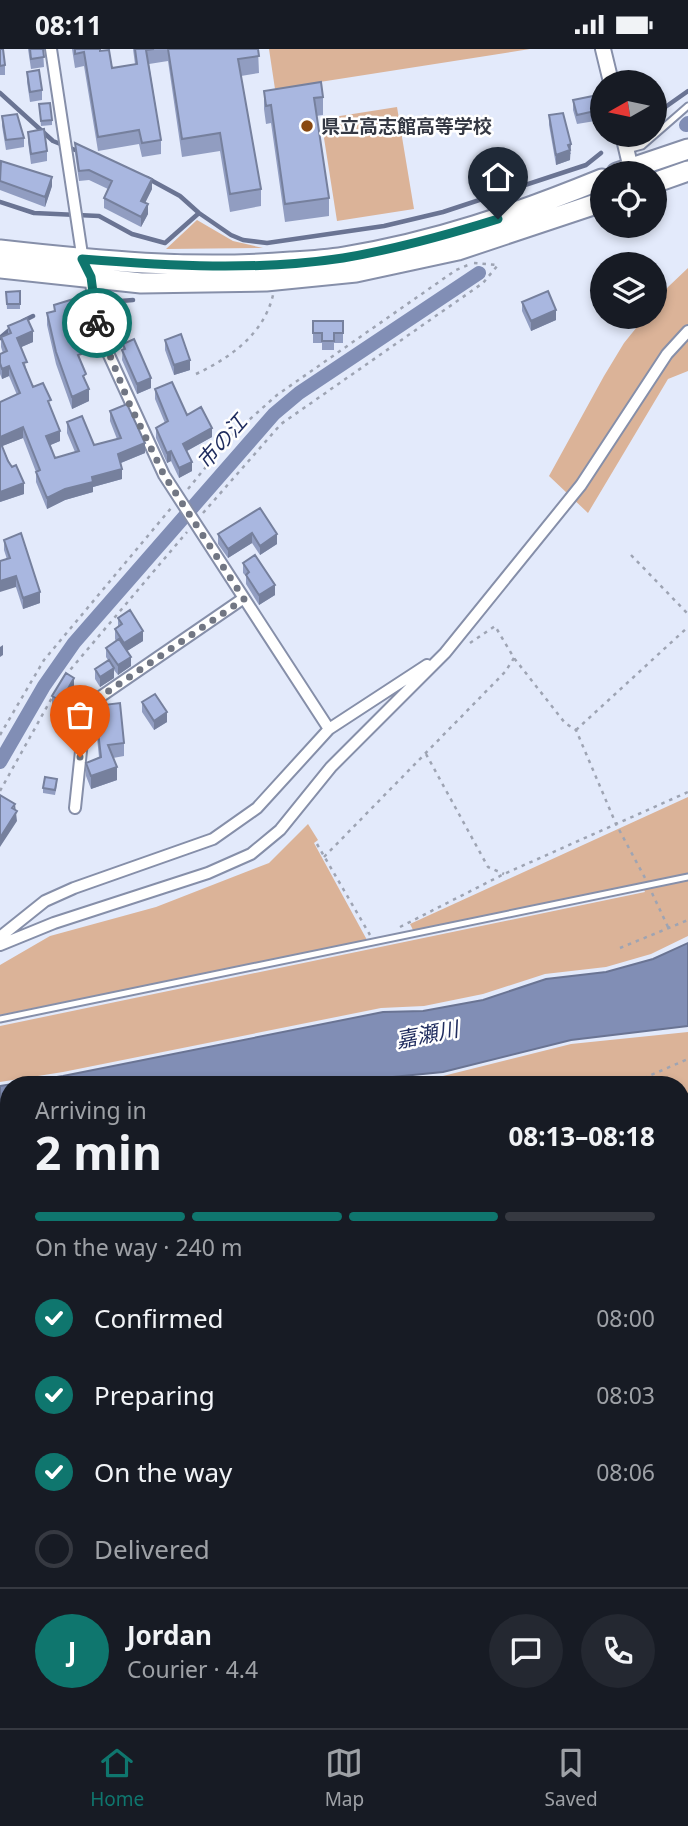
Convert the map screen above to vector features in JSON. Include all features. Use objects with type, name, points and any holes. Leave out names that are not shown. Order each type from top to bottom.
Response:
[{"type":"highway","points":[[645,161],[688,149]]},
{"type":"highway","points":[[667,178],[688,171]]},
{"type":"highway","points":[[0,250],[174,266],[247,266],[342,258],[426,241],[522,212],[590,184]]},
{"type":"highway","points":[[0,268],[141,283],[266,281],[356,272],[458,250],[590,206]]},
{"type":"street","points":[[51,49],[82,259],[91,277],[97,329],[158,463],[194,523],[329,729]]},
{"type":"street","points":[[603,49],[608,70]]},
{"type":"street","points":[[0,945],[54,923],[208,873],[251,854],[280,829],[331,767],[445,653],[581,485],[667,354],[688,331]]},
{"type":"street","points":[[75,808],[83,732],[88,711],[100,697],[244,599]]},
{"type":"street","points":[[0,937],[45,901],[74,888],[213,839],[257,808],[329,729],[445,653]]},
{"type":"lane","points":[[631,161],[642,146],[688,106]]},
{"type":"lane","points":[[0,1019],[688,877]]},
{"type":"path","points":[[0,735],[44,660],[231,436],[277,395],[456,270],[473,263],[498,265],[483,283],[281,424],[111,618],[63,678]]},
{"type":"path","points":[[196,374],[235,353],[257,329],[273,292]]},
{"type":"path","points":[[631,555],[688,614]]},
{"type":"path","points":[[445,653],[458,651],[495,626],[514,658],[565,723],[576,730],[616,824],[668,927]]},
{"type":"path","points":[[576,730],[688,627]]},
{"type":"path","points":[[324,857],[505,672],[514,658]]},
{"type":"path","points":[[0,791],[57,688]]},
{"type":"path","points":[[426,754],[488,867],[504,874]]},
{"type":"path","points":[[317,845],[371,937],[378,943],[406,922],[504,874],[688,792]]},
{"type":"path","points":[[620,949],[688,919]]},
{"type":"path","points":[[649,1076],[688,1059]]},
{"type":"shaded area","points":[[269,49],[530,49],[275,89]]},
{"type":"shaded area","points":[[397,107],[414,209],[337,221],[321,119]]},
{"type":"shaded area","points":[[197,220],[233,241],[263,248],[166,249]]},
{"type":"shaded area","points":[[688,268],[688,371],[668,379],[588,513],[549,476],[624,343],[635,329],[667,329],[668,287]]},
{"type":"shaded area","points":[[688,797],[688,936],[651,954],[606,967],[545,974],[483,994],[424,1006],[381,1008],[63,1072],[38,1076],[0,1076],[0,1026],[645,892],[641,883],[414,932],[410,924]]},
{"type":"shaded area","points":[[308,824],[318,840],[314,843],[367,940],[0,1015],[0,965],[50,936],[156,907],[269,863]]},
{"type":"shaded area","points":[[688,1032],[688,1076],[443,1076],[571,1044]]},
{"type":"water","name":"嘉瀬川","points":[[688,943],[688,1026],[571,1040],[443,1072],[403,1076],[63,1076],[383,1012],[423,1011],[483,1000],[546,979],[606,972],[653,959]]},
{"type":"building","points":[[0,49],[3,49],[5,65],[0,66]]},
{"type":"building","points":[[30,49],[43,49],[44,57],[31,59]]},
{"type":"building","points":[[75,49],[109,50],[112,68],[137,64],[135,49],[154,49],[146,50],[161,140],[142,143],[139,130],[98,137],[84,52],[75,54]]},
{"type":"building","points":[[168,49],[258,49],[259,56],[238,59],[261,189],[230,194],[220,133],[182,139]]},
{"type":"building","points":[[39,70],[42,90],[30,92],[27,72]]},
{"type":"building","points":[[321,82],[323,97],[314,98],[329,198],[285,204],[271,105],[266,106],[264,91]]},
{"type":"building","points":[[590,97],[590,112],[577,115],[573,100]]},
{"type":"building","points":[[50,103],[52,120],[41,121],[39,104]]},
{"type":"building","points":[[563,113],[570,150],[556,155],[549,115]]},
{"type":"building","points":[[17,114],[24,138],[6,140],[2,116]]},
{"type":"building","points":[[44,129],[47,151],[31,154],[28,132]]},
{"type":"building","points":[[75,143],[152,179],[141,201],[148,204],[141,217],[104,198],[112,181],[89,170],[79,171]]},
{"type":"building","points":[[1,161],[52,177],[45,197],[0,181]]},
{"type":"building","points":[[20,291],[20,304],[7,304],[6,292]]},
{"type":"building","points":[[548,291],[556,310],[531,321],[522,302]]},
{"type":"building","points":[[83,296],[85,308],[71,311],[74,325],[71,326],[86,374],[83,376],[89,389],[72,397],[56,352],[47,313],[55,311],[54,305]]},
{"type":"building","points":[[27,318],[33,331],[17,338],[33,387],[43,383],[51,400],[48,401],[60,431],[46,436],[55,458],[79,451],[67,422],[82,416],[94,445],[121,438],[110,411],[127,404],[145,443],[118,454],[122,469],[92,477],[93,482],[65,489],[47,498],[36,472],[40,470],[23,427],[0,437],[0,402],[20,393],[9,366],[2,369],[0,354],[7,351],[1,337],[11,333],[8,326]]},
{"type":"building","points":[[313,321],[343,321],[343,333],[334,333],[334,341],[322,341],[322,333],[313,333]]},
{"type":"building","points":[[181,334],[190,360],[174,365],[165,340]]},
{"type":"building","points":[[134,339],[151,378],[137,384],[122,350],[125,349],[123,344]]},
{"type":"building","points":[[172,382],[187,415],[201,407],[212,428],[183,444],[192,462],[179,468],[171,451],[167,453],[156,428],[168,421],[155,389]]},
{"type":"building","points":[[0,441],[8,461],[12,467],[16,465],[24,483],[0,492]]},
{"type":"building","points":[[260,508],[277,534],[260,546],[252,533],[228,549],[218,534]]},
{"type":"building","points":[[21,533],[40,592],[23,598],[16,576],[0,581],[0,561],[10,558],[4,540]]},
{"type":"building","points":[[255,555],[275,585],[259,595],[246,575],[249,572],[243,563]]},
{"type":"building","points":[[130,610],[143,631],[124,643],[115,629],[122,624],[118,618]]},
{"type":"building","points":[[119,639],[131,657],[118,665],[106,648]]},
{"type":"building","points":[[109,660],[114,668],[100,677],[95,669]]},
{"type":"building","points":[[66,673],[74,678],[61,701],[52,696]]},
{"type":"building","points":[[155,694],[167,712],[154,721],[142,702]]},
{"type":"building","points":[[120,703],[124,743],[108,745],[117,767],[91,776],[86,763],[101,757],[95,706]]},
{"type":"building","points":[[45,777],[57,779],[55,790],[43,788]]},
{"type":"building","points":[[0,795],[15,804],[12,808],[17,811],[0,838]]},
{"type":"waterway","points":[[667,106],[688,91]]},
{"type":"waterway","points":[[0,93],[53,141],[80,152]]},
{"type":"waterway","points":[[147,178],[180,196],[231,235],[243,240],[267,243],[384,226],[443,212],[586,165],[601,153]]},
{"type":"waterway","points":[[0,202],[34,213],[99,216],[132,234],[165,243],[199,213]]},
{"type":"waterway","name":"市の江","points":[[0,762],[44,686],[74,643],[274,414],[299,393],[479,273]]},
{"type":"waterway","points":[[108,302],[133,300]]},
{"type":"waterway","points":[[23,321],[33,316]]},
{"type":"waterway","points":[[0,338],[13,327]]},
{"type":"way so far","points":[[80,757],[88,711],[100,697],[244,599],[164,475],[129,403],[97,329],[97,323]]},
{"type":"place","name":"県立高志館高等学校","points":[[307,126]]},
{"type":"route","points":[[97,323],[91,277],[82,259],[174,266],[247,266],[342,258],[426,241],[498,219]]}]
